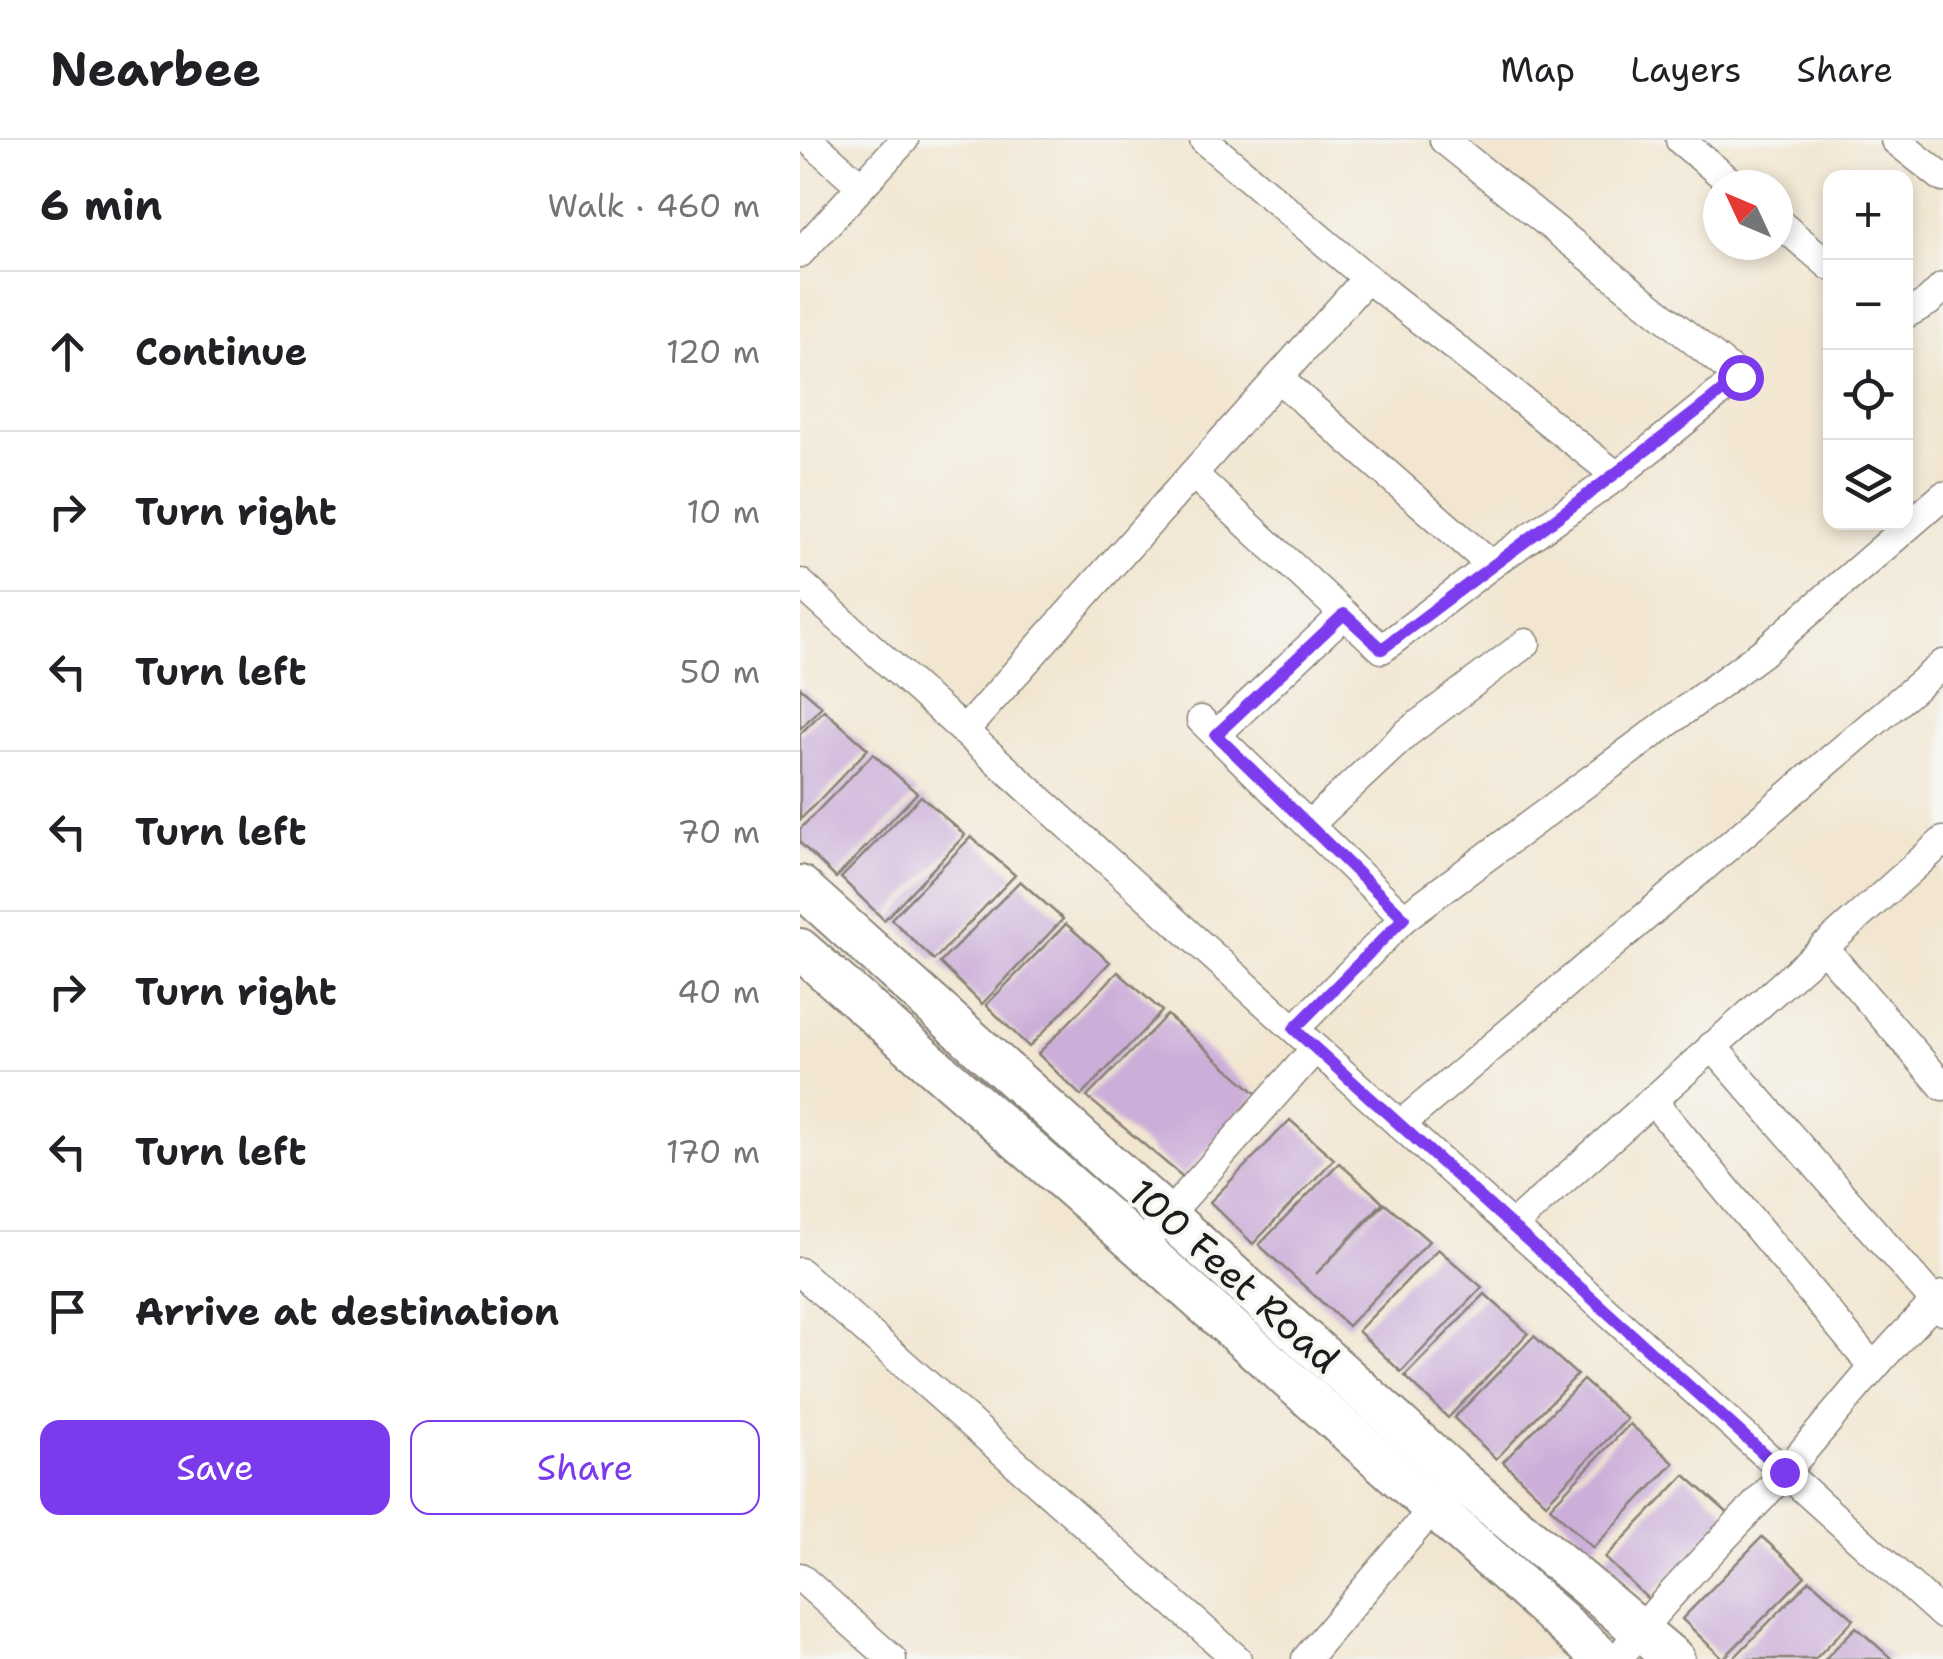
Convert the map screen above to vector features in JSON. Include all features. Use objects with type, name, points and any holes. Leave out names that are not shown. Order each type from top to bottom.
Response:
[{"type":"main road","name":"100 Feet Road","points":[[801,890],[1167,1216],[1447,1493],[1603,1659]]},
{"type":"main road","name":"100 Feet Road","points":[[800,949],[1140,1246],[1629,1644],[1674,1659]]},
{"type":"street","points":[[809,140],[860,186]]},
{"type":"street","points":[[800,253],[904,140]]},
{"type":"street","points":[[1204,140],[1367,278],[1617,476]]},
{"type":"street","points":[[1193,474],[1382,649],[1491,565],[1617,476],[1740,377],[1444,140]]},
{"type":"street","points":[[1680,140],[1716,170]]},
{"type":"street","points":[[1895,140],[1943,178]]},
{"type":"street","points":[[1793,235],[1823,260]]},
{"type":"street","points":[[964,731],[1367,278]]},
{"type":"street","points":[[1913,310],[1943,287]]},
{"type":"street","points":[[1278,378],[1491,565]]},
{"type":"street","points":[[1140,1246],[1404,918],[1763,652],[1943,496]]},
{"type":"street","points":[[800,583],[1943,1616]]},
{"type":"street","points":[[1344,614],[1208,728],[1404,918]]},
{"type":"street","points":[[1308,825],[1407,733],[1526,643]]},
{"type":"street","points":[[1400,1125],[1943,664]]},
{"type":"street","points":[[1512,1226],[1943,841]]},
{"type":"street","points":[[1823,948],[1943,1086]]},
{"type":"street","points":[[1629,1644],[1874,1366],[1940,1303],[1712,1046]]},
{"type":"street","points":[[1652,1100],[1874,1366]]},
{"type":"street","points":[[800,1272],[1237,1659]]},
{"type":"street","points":[[1306,1659],[1447,1493]]},
{"type":"street","points":[[800,1577],[892,1659]]},
{"type":"building","points":[[800,687],[822,706],[800,729]]},
{"type":"building","points":[[824,710],[868,749],[800,820],[800,734]]},
{"type":"building","points":[[873,754],[917,793],[836,878],[800,843],[800,829]]},
{"type":"building","points":[[921,796],[965,835],[884,920],[841,878]]},
{"type":"building","points":[[971,837],[1015,875],[934,960],[891,919]]},
{"type":"building","points":[[1020,881],[1063,919],[982,1004],[940,963]]},
{"type":"building","points":[[1066,924],[1110,962],[1029,1047],[986,1005]]},
{"type":"building","points":[[1118,972],[1162,1011],[1081,1096],[1038,1054]]},
{"type":"building","points":[[1167,1015],[1257,1094],[1183,1177],[1087,1097]]},
{"type":"building","points":[[1290,1120],[1334,1159],[1253,1244],[1210,1202]]},
{"type":"building","points":[[1339,1163],[1383,1202],[1316,1274],[1385,1203],[1429,1241],[1348,1326],[1259,1245]]},
{"type":"building","points":[[1438,1249],[1482,1287],[1401,1372],[1358,1331]]},
{"type":"building","points":[[1485,1294],[1528,1333],[1448,1418],[1405,1376]]},
{"type":"building","points":[[1534,1336],[1577,1375],[1496,1459],[1454,1418]]},
{"type":"building","points":[[1583,1380],[1627,1419],[1546,1503],[1503,1462]]},
{"type":"building","points":[[1630,1424],[1674,1463],[1593,1548],[1550,1507]]},
{"type":"building","points":[[1685,1475],[1729,1514],[1648,1599],[1605,1558]]},
{"type":"building","points":[[1762,1537],[1805,1576],[1723,1659],[1682,1619]]},
{"type":"building","points":[[1810,1580],[1854,1619],[1815,1659],[1733,1659]]},
{"type":"building","points":[[1856,1627],[1892,1659],[1825,1659]]},
{"type":"route","points":[[1740,377],[1617,476],[1491,565],[1382,649],[1344,614],[1216,735],[1404,918],[1294,1029],[1784,1472]]}]
